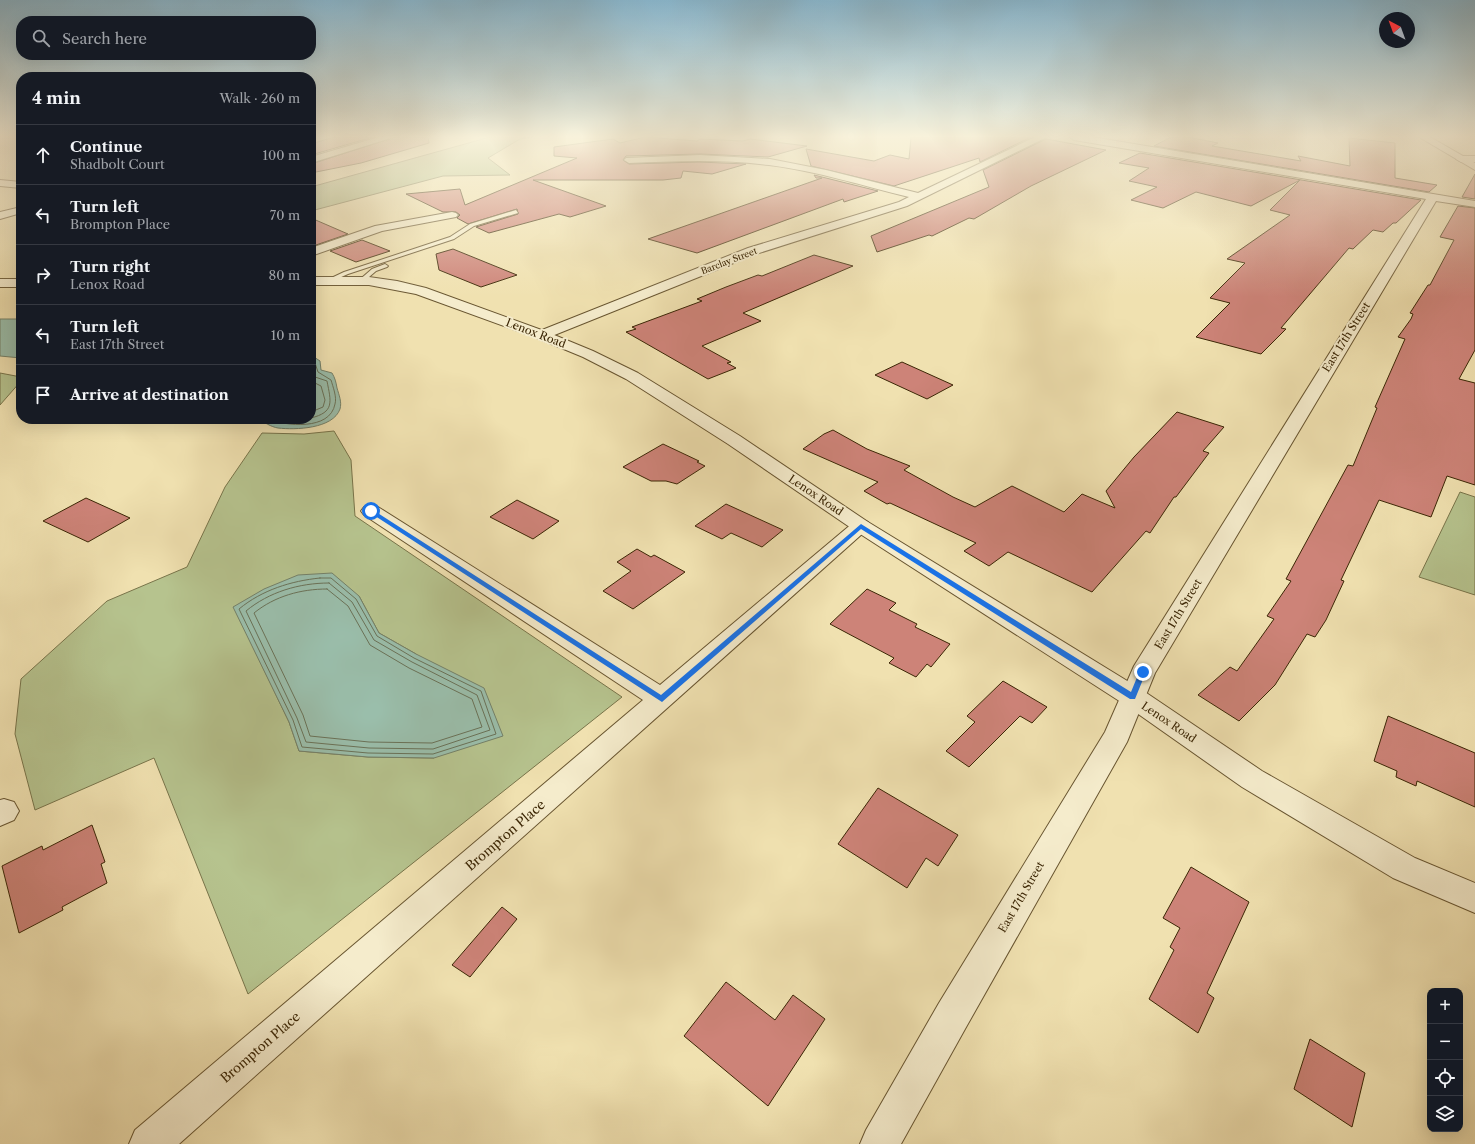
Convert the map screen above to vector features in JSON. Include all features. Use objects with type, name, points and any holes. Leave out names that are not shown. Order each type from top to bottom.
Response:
[{"type":"street","points":[[894,190],[919,196]]},
{"type":"street","name":"Barclay Street","points":[[542,335],[752,251],[904,204],[931,190]]},
{"type":"street","points":[[1387,190],[1475,204]]},
{"type":"street","name":"East 17th Street","points":[[880,1144],[952,1016],[1117,734],[1143,672],[1432,198]]},
{"type":"street","points":[[0,216],[16,211]]},
{"type":"street","points":[[316,250],[379,228],[452,215]]},
{"type":"street","name":"Lenox Road","points":[[319,281],[397,285],[421,291],[542,335],[588,354],[632,376],[734,440],[861,526],[1133,697],[1252,779],[1404,868],[1475,898]]},
{"type":"street","points":[[0,283],[16,283]]},
{"type":"street","points":[[371,511],[662,699]]},
{"type":"street","name":"Brompton Place","points":[[149,1144],[861,526]]},
{"type":"lane","points":[[319,281],[436,244],[452,238],[472,225],[516,212]]},
{"type":"lane","points":[[360,282],[374,270],[434,250],[436,244]]},
{"type":"lane","points":[[380,261],[396,262]]},
{"type":"green space","points":[[316,190],[389,190],[316,210]]},
{"type":"green space","points":[[0,373],[16,376],[16,387],[0,405]]},
{"type":"green space","points":[[334,431],[351,460],[355,516],[622,697],[248,994],[154,758],[35,810],[15,734],[21,679],[107,601],[187,567],[225,487],[262,433],[304,434]],"holes":[[[359,596],[379,633],[416,654],[434,758],[368,757],[299,751],[289,722],[234,607]]]},
{"type":"green space","points":[[1460,492],[1475,497],[1475,595],[1419,577]]},
{"type":"water","points":[[0,319],[16,319],[16,358],[0,356]]},
{"type":"water","points":[[316,358],[320,361],[321,370],[332,373],[335,378],[341,404],[336,416],[330,421],[313,427],[285,429],[267,424],[316,424]]},
{"type":"water","points":[[332,573],[359,596],[379,633],[416,654],[484,688],[503,736],[434,758],[368,757],[299,751],[289,722],[233,607],[264,589],[298,575]]},
{"type":"building","points":[[460,190],[465,205],[500,190],[562,190],[606,206],[570,217],[559,214],[489,233],[476,227],[518,214],[517,209],[468,224],[457,218],[460,215],[456,212],[443,212],[406,194]]},
{"type":"building","points":[[787,190],[878,191],[844,202],[843,199],[697,253],[648,239]]},
{"type":"building","points":[[981,190],[1023,190],[974,219],[969,218],[932,236],[929,235],[877,252],[871,236]]},
{"type":"building","points":[[1150,190],[1280,190],[1251,206],[1196,192],[1163,208],[1131,200]]},
{"type":"building","points":[[1290,190],[1364,190],[1421,200],[1396,223],[1393,223],[1383,232],[1373,230],[1353,249],[1349,248],[1281,328],[1286,329],[1261,354],[1196,337],[1230,303],[1210,298],[1245,263],[1227,259],[1290,215],[1270,210]]},
{"type":"building","points":[[1466,190],[1475,190],[1475,199],[1462,197]]},
{"type":"building","points":[[1458,206],[1475,208],[1475,350],[1459,379],[1475,383],[1475,485],[1447,476],[1431,517],[1379,500],[1341,580],[1344,581],[1326,620],[1315,637],[1307,634],[1275,685],[1239,721],[1198,695],[1230,667],[1237,671],[1274,619],[1267,616],[1291,581],[1286,579],[1348,465],[1353,466],[1377,408],[1375,407],[1405,339],[1398,337],[1411,319],[1413,314],[1410,313],[1428,285],[1430,285],[1454,240],[1440,237]]},
{"type":"building","points":[[316,220],[348,234],[316,245]]},
{"type":"building","points":[[362,240],[390,251],[356,262],[330,251]]},
{"type":"building","points":[[453,249],[517,275],[481,287],[439,270],[436,254]]},
{"type":"building","points":[[814,255],[853,266],[743,313],[761,321],[702,346],[731,362],[727,363],[736,368],[708,379],[626,332],[636,329],[632,327],[702,301],[697,299],[726,287],[758,275],[762,276]]},
{"type":"building","points":[[902,362],[953,385],[927,399],[875,375]]},
{"type":"building","points":[[1177,412],[1224,427],[1203,451],[1209,453],[1176,497],[1174,497],[1150,533],[1146,531],[1092,592],[1008,552],[989,566],[964,551],[976,543],[890,503],[887,504],[864,491],[878,482],[803,449],[824,434],[833,430],[867,449],[910,466],[904,470],[953,497],[975,507],[1012,486],[1064,512],[1082,494],[1115,508],[1106,491],[1134,457]]},
{"type":"building","points":[[663,444],[699,461],[697,462],[705,466],[677,484],[666,481],[651,481],[623,467]]},
{"type":"building","points":[[86,498],[130,518],[88,542],[43,521]]},
{"type":"building","points":[[517,500],[559,521],[533,539],[490,517]]},
{"type":"building","points":[[726,504],[783,530],[762,547],[731,533],[722,539],[695,526]]},
{"type":"building","points":[[637,549],[651,557],[654,555],[685,572],[633,609],[603,591],[631,571],[617,562]]},
{"type":"building","points":[[867,589],[896,603],[889,610],[917,624],[915,627],[950,644],[931,667],[927,664],[916,677],[889,663],[894,658],[830,624]]},
{"type":"building","points":[[1003,681],[1047,707],[1032,723],[1020,716],[969,767],[946,751],[975,722],[967,716]]},
{"type":"building","points":[[1388,716],[1475,753],[1475,807],[1417,781],[1416,786],[1396,777],[1397,771],[1374,761]]},
{"type":"building","points":[[878,788],[958,835],[938,866],[926,858],[907,888],[838,844]]},
{"type":"building","points":[[92,825],[105,862],[101,864],[107,883],[62,907],[63,910],[19,933],[2,866],[42,846],[43,850]]},
{"type":"building","points":[[1191,867],[1249,902],[1207,993],[1214,998],[1198,1033],[1149,999],[1174,950],[1170,947],[1180,928],[1163,918]]},
{"type":"building","points":[[502,907],[517,919],[470,977],[452,965]]},
{"type":"building","points":[[726,982],[775,1020],[793,995],[825,1019],[768,1106],[684,1036]]},
{"type":"building","points":[[1310,1039],[1365,1073],[1352,1127],[1294,1089]]},
{"type":"route","points":[[371,511],[662,699],[861,526],[1133,697],[1143,672]]}]
